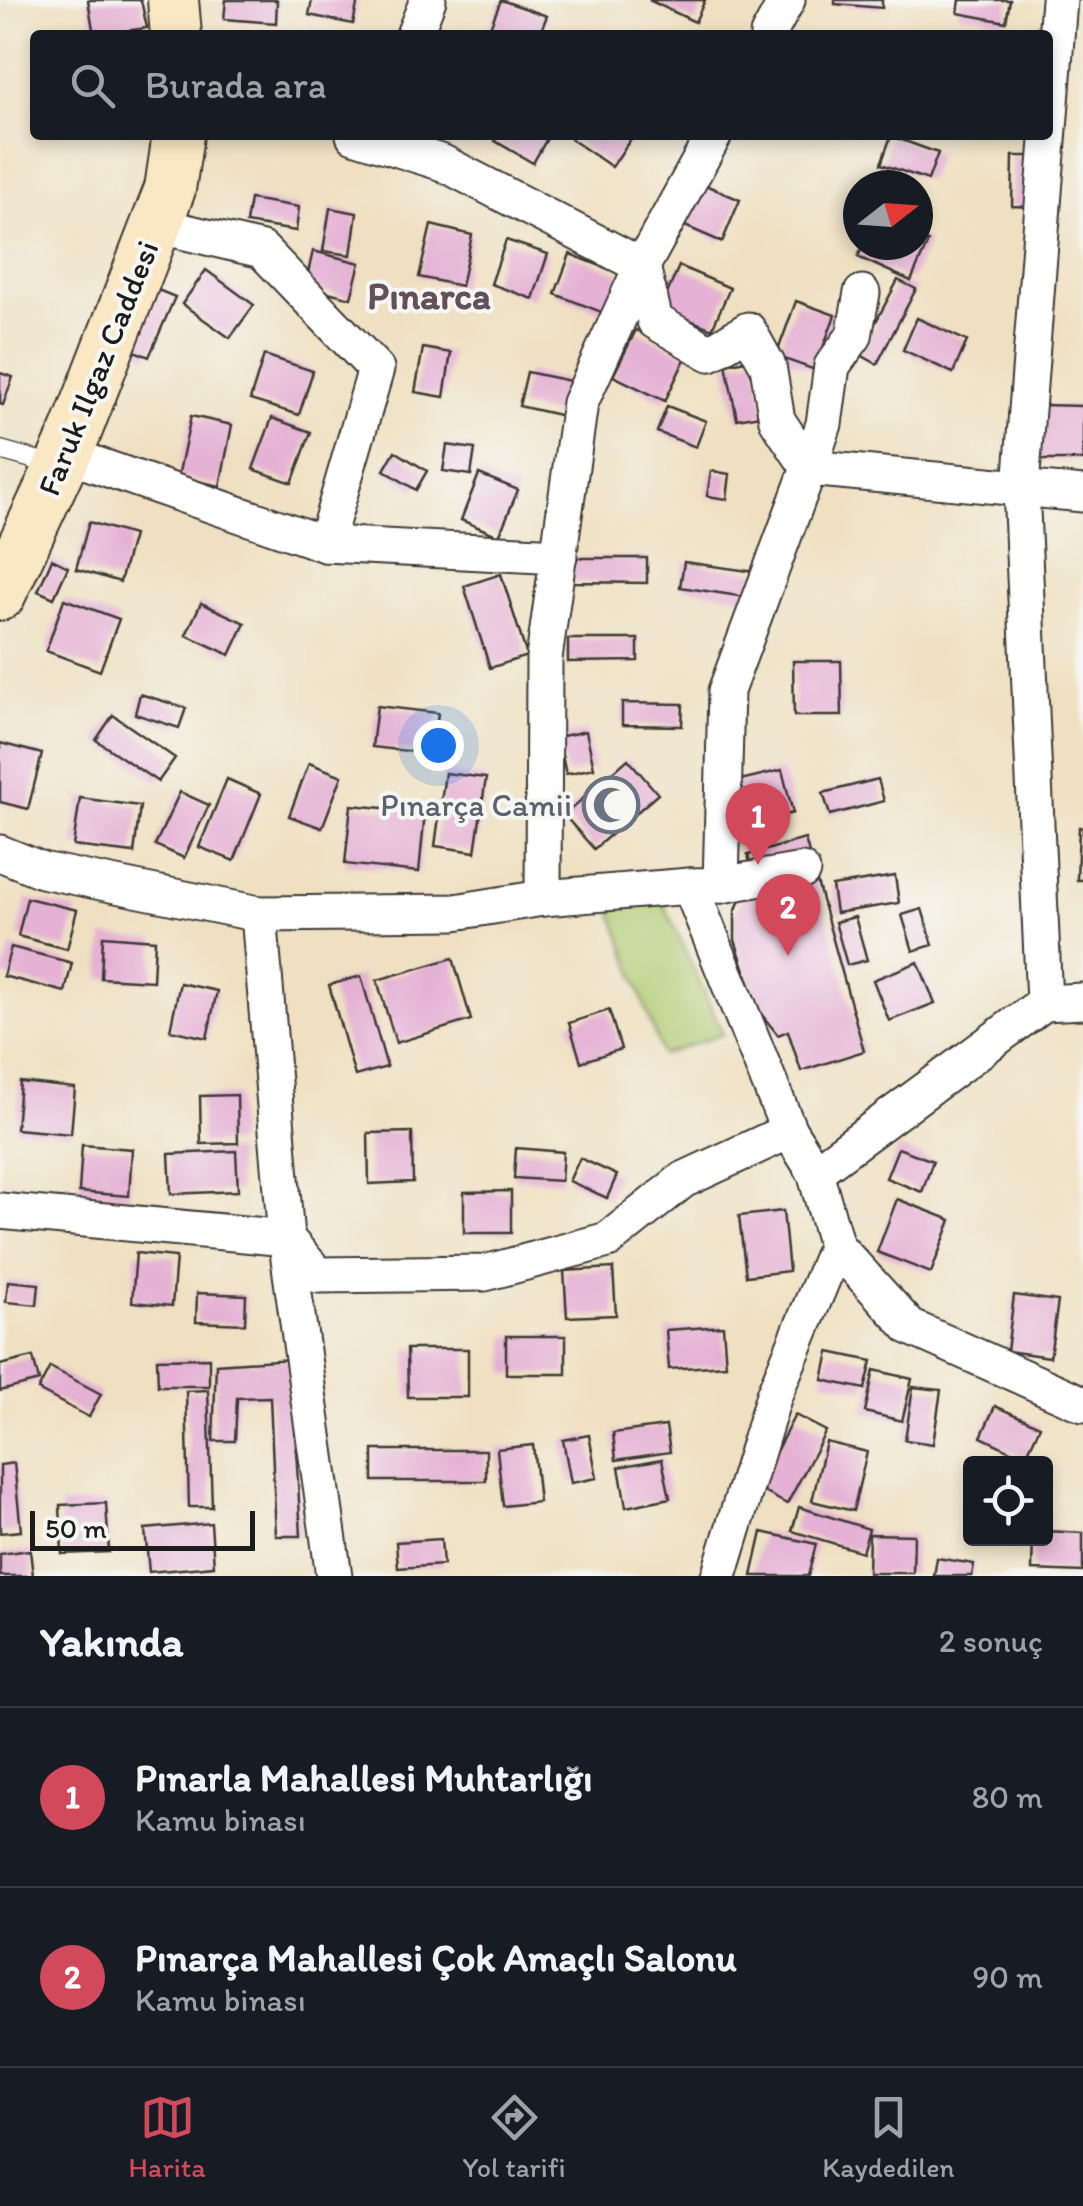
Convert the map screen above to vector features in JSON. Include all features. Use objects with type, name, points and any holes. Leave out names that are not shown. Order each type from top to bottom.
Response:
[{"type":"street","points":[[173,0],[176,30]]},
{"type":"street","points":[[416,30],[428,0]]},
{"type":"street","points":[[771,30],[786,0]]},
{"type":"street","points":[[1053,75],[1059,0]]},
{"type":"street","name":"Faruk Ilgaz Caddesi","points":[[0,595],[62,460],[170,189],[177,140]]},
{"type":"street","points":[[390,140],[443,163],[642,266],[655,320],[710,353],[748,330],[768,366],[777,420],[809,468]]},
{"type":"street","points":[[542,898],[544,658],[580,403],[642,266],[711,140]]},
{"type":"street","points":[[1044,1002],[1020,487],[1048,140]]},
{"type":"street","points":[[156,224],[262,250],[376,369],[325,544]]},
{"type":"street","points":[[862,292],[854,336],[832,366],[824,424],[726,691],[705,885],[789,1130],[815,1172],[836,1246],[910,1327],[1083,1404]]},
{"type":"street","points":[[62,460],[325,544],[559,556]]},
{"type":"street","points":[[809,468],[1083,494]]},
{"type":"street","points":[[0,853],[42,870],[259,914],[455,912],[542,898],[705,885],[802,872]]},
{"type":"street","points":[[259,914],[286,1238],[334,1576]]},
{"type":"street","points":[[815,1172],[1044,1002],[1083,1001]]},
{"type":"street","points":[[0,1211],[286,1238],[318,1275],[485,1272],[608,1240],[683,1180],[789,1130]]},
{"type":"street","points":[[719,1576],[774,1396],[836,1246]]},
{"type":"lane","points":[[0,450],[62,460]]},
{"type":"green space","points":[[607,897],[664,904],[723,1034],[662,1055]]},
{"type":"building","points":[[88,0],[141,0],[147,28],[93,30]]},
{"type":"building","points":[[226,0],[277,0],[276,23],[224,19]]},
{"type":"building","points":[[312,0],[358,0],[353,24],[309,15]]},
{"type":"building","points":[[501,0],[547,16],[541,30],[489,30]]},
{"type":"building","points":[[649,0],[705,0],[695,22]]},
{"type":"building","points":[[835,0],[882,0],[882,8],[835,4]]},
{"type":"building","points":[[960,0],[1010,0],[1006,22],[958,13]]},
{"type":"building","points":[[496,140],[546,140],[533,163]]},
{"type":"building","points":[[572,140],[630,140],[612,167]]},
{"type":"building","points":[[890,140],[902,140],[938,153],[932,170],[899,170],[881,164]]},
{"type":"building","points":[[1013,156],[1033,156],[1032,207],[1012,206]]},
{"type":"building","points":[[703,184],[740,200],[722,242],[685,226]]},
{"type":"building","points":[[250,199],[299,207],[296,231],[246,223]]},
{"type":"building","points":[[330,208],[357,213],[351,255],[323,251]]},
{"type":"building","points":[[431,225],[472,235],[461,286],[419,277]]},
{"type":"building","points":[[506,240],[548,254],[533,299],[491,284]]},
{"type":"building","points":[[313,251],[360,263],[351,298],[305,286]]},
{"type":"building","points":[[570,254],[629,277],[614,317],[555,294]]},
{"type":"building","points":[[865,260],[920,260],[911,281]]},
{"type":"building","points":[[679,266],[730,288],[712,329],[661,308]]},
{"type":"building","points":[[206,270],[254,305],[230,338],[182,304]]},
{"type":"building","points":[[898,280],[916,289],[877,364],[859,354]]},
{"type":"building","points":[[153,288],[175,297],[149,357],[127,348]]},
{"type":"building","points":[[796,301],[835,315],[815,370],[776,356]]},
{"type":"building","points":[[917,318],[967,341],[953,373],[903,350]]},
{"type":"building","points":[[636,330],[687,355],[665,401],[613,376]]},
{"type":"building","points":[[423,348],[451,353],[444,397],[415,392]]},
{"type":"building","points":[[264,355],[313,371],[299,415],[250,400]]},
{"type":"building","points":[[755,358],[766,414],[737,419],[726,364]]},
{"type":"building","points":[[527,372],[575,382],[568,417],[519,406]]},
{"type":"building","points":[[0,373],[13,377],[3,405],[0,404]]},
{"type":"building","points":[[1041,405],[1083,406],[1083,460],[1040,460]]},
{"type":"building","points":[[667,406],[706,421],[696,447],[657,432]]},
{"type":"building","points":[[191,416],[232,425],[220,486],[178,477]]},
{"type":"building","points":[[272,418],[311,432],[292,483],[253,469]]},
{"type":"building","points":[[447,445],[475,449],[471,475],[443,471]]},
{"type":"building","points":[[395,451],[427,471],[416,490],[384,470]]},
{"type":"building","points":[[711,471],[730,474],[727,499],[707,496]]},
{"type":"building","points":[[479,474],[518,490],[499,536],[461,520]]},
{"type":"building","points":[[89,522],[133,535],[120,582],[76,569]]},
{"type":"building","points":[[572,558],[647,558],[647,583],[573,582]]},
{"type":"building","points":[[52,559],[68,567],[54,598],[38,591]]},
{"type":"building","points":[[684,562],[756,572],[752,598],[680,587]]},
{"type":"building","points":[[501,574],[527,656],[490,668],[464,586]]},
{"type":"building","points":[[64,599],[119,619],[100,671],[46,651]]},
{"type":"building","points":[[201,603],[245,623],[230,655],[186,635]]},
{"type":"building","points":[[568,639],[638,639],[638,661],[568,662]]},
{"type":"building","points":[[793,661],[841,661],[842,716],[794,716]]},
{"type":"building","points":[[140,694],[186,708],[179,728],[135,714]]},
{"type":"building","points":[[622,703],[683,704],[682,726],[622,725]]},
{"type":"building","points":[[377,706],[438,713],[433,754],[372,747]]},
{"type":"building","points":[[113,715],[175,758],[158,782],[96,740]]},
{"type":"building","points":[[586,731],[594,768],[566,774],[558,737]]},
{"type":"building","points":[[0,743],[42,754],[28,809],[0,802]]},
{"type":"building","name":"Pınarça Camii","points":[[628,759],[658,794],[594,849],[564,815]]},
{"type":"building","points":[[309,763],[342,776],[322,828],[289,816]]},
{"type":"building","points":[[782,770],[793,813],[743,826],[732,782]]},
{"type":"building","points":[[445,773],[486,778],[475,852],[435,846]]},
{"type":"building","points":[[227,779],[261,794],[234,861],[199,847]]},
{"type":"building","points":[[878,779],[884,801],[830,815],[823,793]]},
{"type":"building","points":[[180,792],[209,805],[184,858],[155,845]]},
{"type":"building","points":[[80,798],[140,806],[134,853],[73,846]]},
{"type":"building","points":[[351,805],[425,812],[419,872],[345,864]]},
{"type":"building","points":[[1079,827],[1083,828],[1083,880],[1077,880]]},
{"type":"building","points":[[805,839],[864,1051],[801,1071],[788,1031],[778,1035],[758,1010],[735,940],[735,912],[744,890],[756,884],[748,855]]},
{"type":"building","points":[[895,876],[899,903],[836,913],[832,886]]},
{"type":"building","points":[[27,898],[77,910],[67,949],[18,936]]},
{"type":"building","points":[[922,909],[933,945],[913,951],[902,915]]},
{"type":"building","points":[[855,917],[867,960],[847,965],[835,922]]},
{"type":"building","points":[[103,936],[155,940],[153,981],[101,978]]},
{"type":"building","points":[[11,947],[72,963],[65,992],[3,976]]},
{"type":"building","points":[[453,958],[471,1020],[396,1043],[377,980]]},
{"type":"building","points":[[918,962],[935,1003],[889,1021],[873,980]]},
{"type":"building","points":[[361,976],[387,1067],[355,1076],[329,985]]},
{"type":"building","points":[[180,983],[217,991],[207,1038],[170,1030]]},
{"type":"building","points":[[609,1010],[621,1049],[581,1062],[569,1023]]},
{"type":"building","points":[[20,1082],[75,1088],[71,1134],[16,1129]]},
{"type":"building","points":[[237,1095],[238,1143],[201,1144],[200,1096]]},
{"type":"building","points":[[412,1132],[413,1182],[369,1184],[368,1133]]},
{"type":"building","points":[[82,1145],[132,1149],[129,1196],[79,1192]]},
{"type":"building","points":[[516,1148],[563,1152],[561,1181],[514,1178]]},
{"type":"building","points":[[898,1148],[933,1161],[922,1192],[886,1178]]},
{"type":"building","points":[[236,1151],[238,1191],[171,1194],[169,1154]]},
{"type":"building","points":[[580,1158],[617,1175],[607,1198],[569,1181]]},
{"type":"building","points":[[511,1191],[511,1233],[464,1233],[464,1192]]},
{"type":"building","points":[[897,1199],[951,1220],[931,1273],[877,1252]]},
{"type":"building","points":[[783,1211],[789,1271],[746,1276],[739,1216]]},
{"type":"building","points":[[136,1253],[176,1257],[172,1306],[132,1302]]},
{"type":"building","points":[[613,1268],[616,1315],[567,1317],[564,1271]]},
{"type":"building","points":[[8,1281],[39,1284],[37,1305],[6,1302]]},
{"type":"building","points":[[197,1293],[246,1295],[245,1324],[196,1322]]},
{"type":"building","points":[[1014,1295],[1058,1301],[1050,1357],[1007,1351]]},
{"type":"building","points":[[723,1326],[726,1365],[669,1369],[666,1330]]},
{"type":"building","points":[[506,1336],[566,1336],[566,1374],[506,1374]]},
{"type":"building","points":[[407,1349],[468,1349],[468,1397],[408,1397]]},
{"type":"building","points":[[829,1352],[872,1361],[865,1389],[823,1380]]},
{"type":"building","points":[[33,1357],[39,1381],[0,1391],[0,1365]]},
{"type":"building","points":[[209,1358],[209,1386],[158,1386],[157,1359]]},
{"type":"building","points":[[291,1359],[301,1536],[276,1536],[270,1397],[237,1398],[235,1441],[213,1441],[216,1364]]},
{"type":"building","points":[[50,1367],[101,1394],[89,1417],[38,1390]]},
{"type":"building","points":[[874,1370],[912,1379],[902,1421],[865,1412]]},
{"type":"building","points":[[913,1387],[941,1390],[933,1444],[905,1440]]},
{"type":"building","points":[[208,1390],[212,1507],[189,1507],[186,1391]]},
{"type":"building","points":[[995,1406],[1040,1426],[1026,1456],[981,1437]]},
{"type":"building","points":[[795,1415],[826,1431],[787,1504],[757,1488]]},
{"type":"building","points":[[666,1426],[670,1452],[616,1460],[613,1433]]},
{"type":"building","points":[[589,1435],[597,1478],[571,1483],[563,1440]]},
{"type":"building","points":[[826,1442],[867,1452],[853,1511],[812,1501]]},
{"type":"building","points":[[533,1445],[539,1502],[503,1506],[497,1449]]},
{"type":"building","points":[[373,1450],[486,1450],[486,1481],[373,1481]]},
{"type":"building","points":[[662,1459],[670,1498],[626,1507],[619,1467]]},
{"type":"building","points":[[14,1463],[21,1531],[0,1533],[0,1465]]},
{"type":"building","points":[[106,1503],[109,1552],[62,1554],[60,1505]]},
{"type":"building","points":[[799,1507],[869,1529],[862,1552],[792,1531]]},
{"type":"building","points":[[211,1523],[214,1566],[149,1572],[145,1529]]},
{"type":"building","points":[[1053,1531],[1083,1533],[1083,1572],[1032,1570],[1033,1546],[1053,1546]]},
{"type":"building","points":[[762,1532],[816,1544],[808,1576],[752,1576]]},
{"type":"building","points":[[869,1534],[914,1535],[913,1573],[868,1573]]},
{"type":"building","points":[[441,1539],[443,1565],[398,1568],[396,1542]]},
{"type":"building","points":[[30,1550],[33,1576],[0,1576],[0,1554]]},
{"type":"building","points":[[937,1558],[974,1564],[972,1576],[934,1576]]},
{"type":"place","name":"Pınarça Camii","points":[[611,805]]},
{"type":"place","name":"Pınarla Mahallesi Muhtarlığı","points":[[758,865]]},
{"type":"place","name":"Pınarça Mahallesi Çok Amaçlı Salonu","points":[[788,956]]},
{"type":"district","name":"Pınarca","points":[[429,296]]}]
